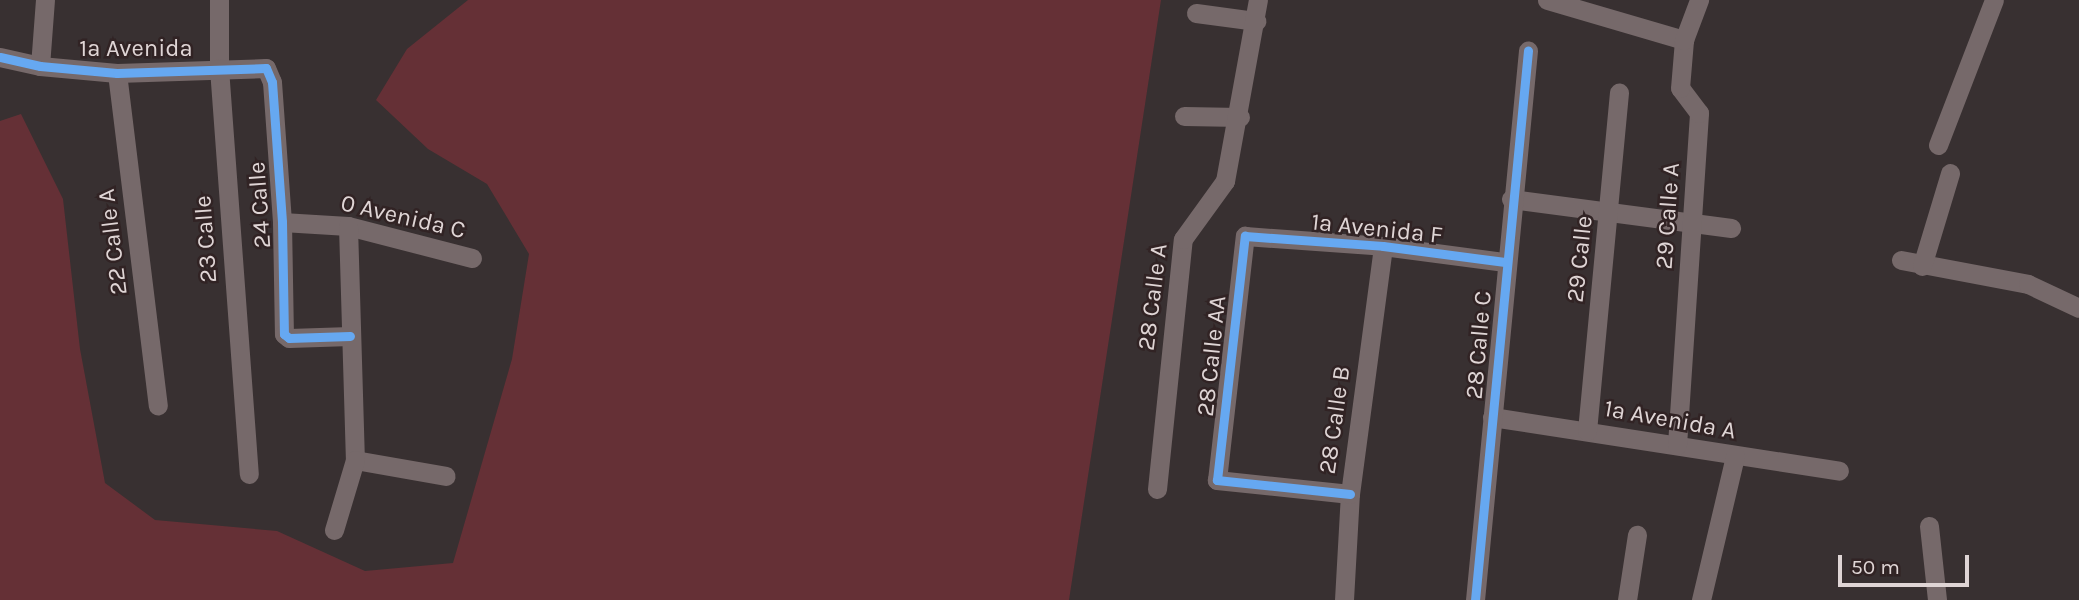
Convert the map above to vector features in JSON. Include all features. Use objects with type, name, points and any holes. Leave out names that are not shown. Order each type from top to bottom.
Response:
[{"type":"street","points":[[40,66],[45,0]]},
{"type":"street","name":"23 Calle","points":[[219,0],[219,68],[249,474]]},
{"type":"street","name":"28 Calle A","points":[[1157,489],[1182,239],[1226,181],[1240,117],[1258,0]]},
{"type":"street","points":[[1547,0],[1684,40]]},
{"type":"street","name":"29 Calle A","points":[[1677,445],[1699,113],[1681,94],[1684,40],[1699,0]]},
{"type":"street","points":[[1938,145],[1994,0]]},
{"type":"street","points":[[1196,12],[1256,21]]},
{"type":"street","name":"28 Calle C","points":[[1475,600],[1511,199],[1528,51]]},
{"type":"street","name":"1a Avenida","points":[[0,57],[40,66],[117,73],[219,68],[266,68],[271,72]]},
{"type":"street","name":"24 Calle","points":[[271,72],[282,222],[284,334],[289,338],[350,336]]},
{"type":"street","name":"22 Calle A","points":[[117,73],[158,405]]},
{"type":"street","name":"29 Calle","points":[[1587,430],[1619,93]]},
{"type":"street","points":[[1184,116],[1240,117]]},
{"type":"street","points":[[1922,267],[1950,173]]},
{"type":"street","points":[[1511,199],[1693,219],[1731,228]]},
{"type":"street","name":"0 Avenida C","points":[[282,222],[348,226],[472,258]]},
{"type":"street","points":[[334,530],[353,470],[355,426],[348,226]]},
{"type":"street","name":"1a Avenida F","points":[[1245,236],[1383,246],[1505,262]]},
{"type":"street","name":"28 Calle AA","points":[[1245,236],[1217,480],[1350,494]]},
{"type":"street","name":"28 Calle B","points":[[1344,600],[1350,494],[1383,246]]},
{"type":"street","points":[[1901,260],[1922,267],[2028,284],[2079,308]]},
{"type":"street","name":"1a Avenida A","points":[[1492,417],[1839,471]]},
{"type":"street","points":[[1700,600],[1735,456]]},
{"type":"street","points":[[353,470],[446,476]]},
{"type":"street","points":[[1929,526],[1937,600]]},
{"type":"street","points":[[1627,600],[1637,535]]},
{"type":"shaded area","points":[[468,0],[1161,0],[1069,600],[0,600],[0,121],[21,114],[63,199],[80,349],[105,483],[155,520],[277,531],[365,571],[453,563],[512,359],[529,254],[487,184],[428,149],[376,100],[407,49]]},
{"type":"cycle path","points":[[1475,600],[1528,51]]},
{"type":"cycle path","points":[[0,57],[40,66],[117,73],[266,68],[272,82],[282,222],[284,334],[289,338],[350,336]]},
{"type":"cycle path","points":[[1350,494],[1217,480],[1245,236],[1383,246],[1505,262]]}]
